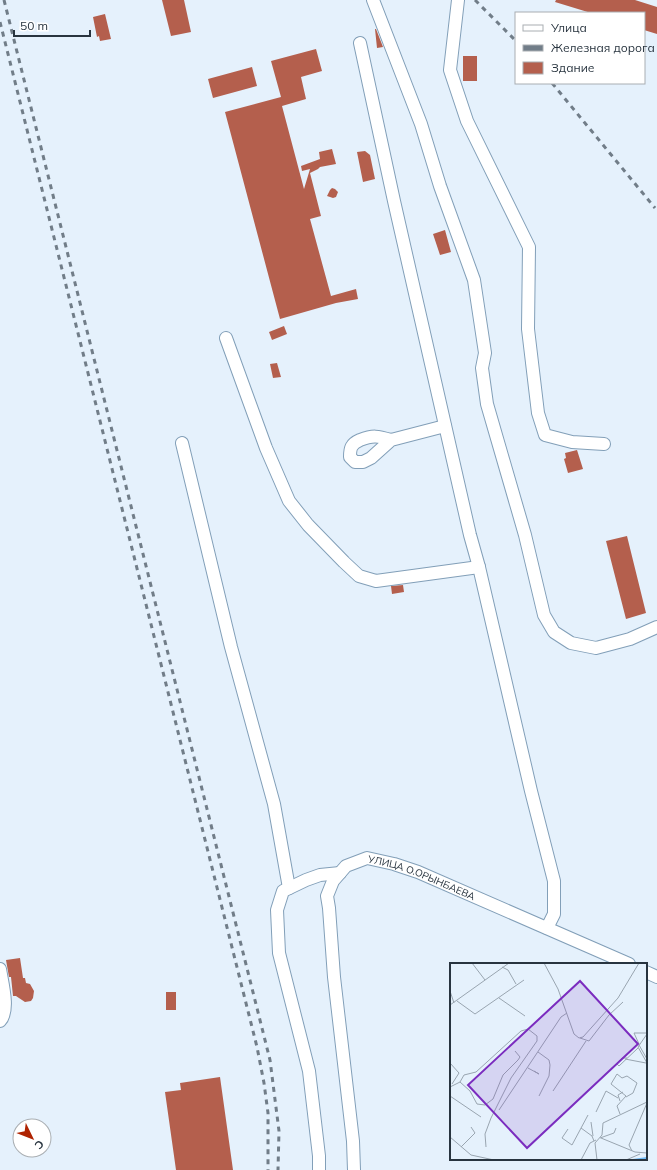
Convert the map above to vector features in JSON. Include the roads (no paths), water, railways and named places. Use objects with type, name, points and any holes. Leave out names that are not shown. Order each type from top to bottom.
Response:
[{"type":"street","points":[[373,0],[421,124],[440,186],[474,280],[486,353],[482,368],[486,404],[525,536],[544,615],[554,632],[571,643],[596,648],[630,639],[657,627]]},
{"type":"street","points":[[458,0],[450,70],[467,120],[529,247],[528,329],[538,413],[545,435],[572,442],[604,444]]},
{"type":"street","points":[[360,43],[394,201],[470,535],[554,881],[554,914],[547,928]]},
{"type":"street","points":[[226,338],[266,448],[289,501],[308,524],[359,576],[376,581],[479,567]]},
{"type":"street","points":[[391,440],[445,426]]},
{"type":"street","points":[[182,443],[231,647],[274,804],[289,888]]},
{"type":"street","name":"УЛИЦА О.ОРЫНБАЕВА","points":[[354,1170],[354,1140],[334,977],[327,896],[333,881],[346,866],[367,858],[394,864],[418,872],[627,963]]},
{"type":"street","points":[[319,1170],[319,1156],[309,1071],[279,952],[277,910],[283,891],[320,875],[340,873]]},
{"type":"street","points":[[0,969],[5,1005],[3,1018],[0,1021]]},
{"type":"street","points":[[647,972],[657,977]]},
{"type":"railway","points":[[4,0],[270,1060],[279,1131],[278,1170]]},
{"type":"railway","points":[[475,0],[515,40]]},
{"type":"railway","points":[[0,22],[257,1047],[268,1113],[268,1170]]},
{"type":"railway","points":[[553,84],[655,208]]}]
